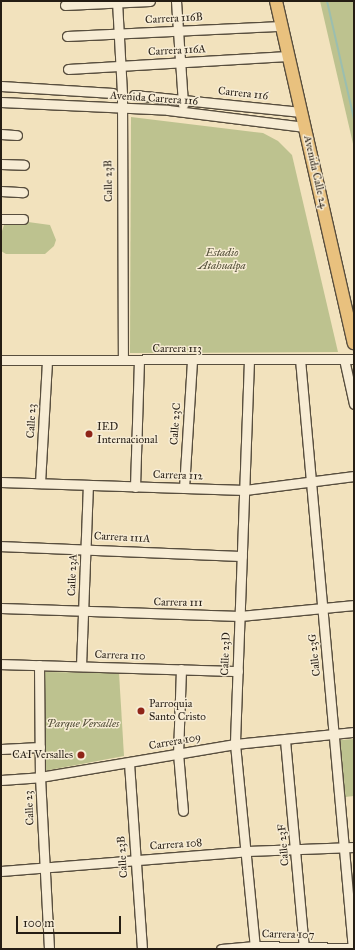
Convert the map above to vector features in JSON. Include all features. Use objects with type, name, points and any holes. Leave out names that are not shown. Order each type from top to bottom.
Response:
[{"type":"main road","name":"Avenida Calle 24","points":[[276,1],[354,343]]},
{"type":"street","points":[[65,6],[150,1]]},
{"type":"street","points":[[176,1],[183,112]]},
{"type":"street","name":"Calle 23B","points":[[117,2],[122,108],[123,360]]},
{"type":"street","name":"Carrera 116B","points":[[67,36],[282,26]]},
{"type":"street","name":"Carrera 116A","points":[[68,69],[288,56]]},
{"type":"street","points":[[1,86],[113,94]]},
{"type":"street","points":[[60,105],[61,90]]},
{"type":"street","name":"Carrera 116","points":[[134,95],[301,112]]},
{"type":"street","name":"Avenida Carrera 116","points":[[1,102],[183,112],[305,127]]},
{"type":"street","points":[[1,134],[17,135]]},
{"type":"street","points":[[1,164],[24,165]]},
{"type":"street","points":[[1,191],[23,192]]},
{"type":"street","points":[[1,219],[23,219]]},
{"type":"street","name":"Calle 23G","points":[[300,359],[335,734],[349,847],[353,948]]},
{"type":"street","points":[[344,359],[354,404]]},
{"type":"street","name":"Carrera 113","points":[[1,360],[192,361],[354,359]]},
{"type":"street","name":"Calle 23","points":[[40,483],[47,360]]},
{"type":"street","points":[[135,487],[139,360]]},
{"type":"street","name":"Calle 23D","points":[[249,360],[236,744],[255,948]]},
{"type":"street","name":"Calle 23C","points":[[184,488],[192,361]]},
{"type":"street","name":"Carrera 112","points":[[1,482],[245,490],[354,476]]},
{"type":"street","name":"Calle 23A","points":[[81,666],[88,485]]},
{"type":"street","name":"Carrera 111A","points":[[1,546],[242,556]]},
{"type":"street","name":"Carrera 111","points":[[1,608],[84,613],[240,616],[323,610],[354,605]]},
{"type":"street","name":"Carrera 110","points":[[1,664],[238,671]]},
{"type":"street","name":"Calle 23","points":[[39,665],[40,777],[49,949]]},
{"type":"street","points":[[181,669],[178,754],[183,811]]},
{"type":"street","name":"Carrera 109","points":[[1,780],[40,777],[236,744],[354,732]]},
{"type":"street","name":"Calle 23F","points":[[285,740],[304,947]]},
{"type":"street","points":[[1,748],[40,747]]},
{"type":"street","name":"Calle 23B","points":[[129,763],[142,949]]},
{"type":"street","name":"Carrera 108","points":[[1,870],[247,851],[349,847]]},
{"type":"street","name":"Carrera 107","points":[[221,949],[304,947],[353,948]]},
{"type":"green space","points":[[320,1],[354,1],[354,148]]},
{"type":"green space","name":"Estadio Atahualpa","points":[[131,117],[263,133],[278,141],[292,155],[338,352],[130,353]]},
{"type":"green space","points":[[6,219],[50,225],[56,240],[54,246],[45,254],[6,254],[1,251],[1,234]]},
{"type":"green space","name":"Parque Versalles","points":[[43,672],[119,673],[124,756],[44,771]]},
{"type":"green space","points":[[354,739],[354,796],[345,797],[340,740]]},
{"type":"waterway","points":[[327,1],[354,119]]},
{"type":"place","name":"IED Internacional","points":[[89,434]]},
{"type":"place","name":"Parroquia Santo Cristo","points":[[141,711]]},
{"type":"place","name":"CAI Versalles","points":[[81,755]]}]
